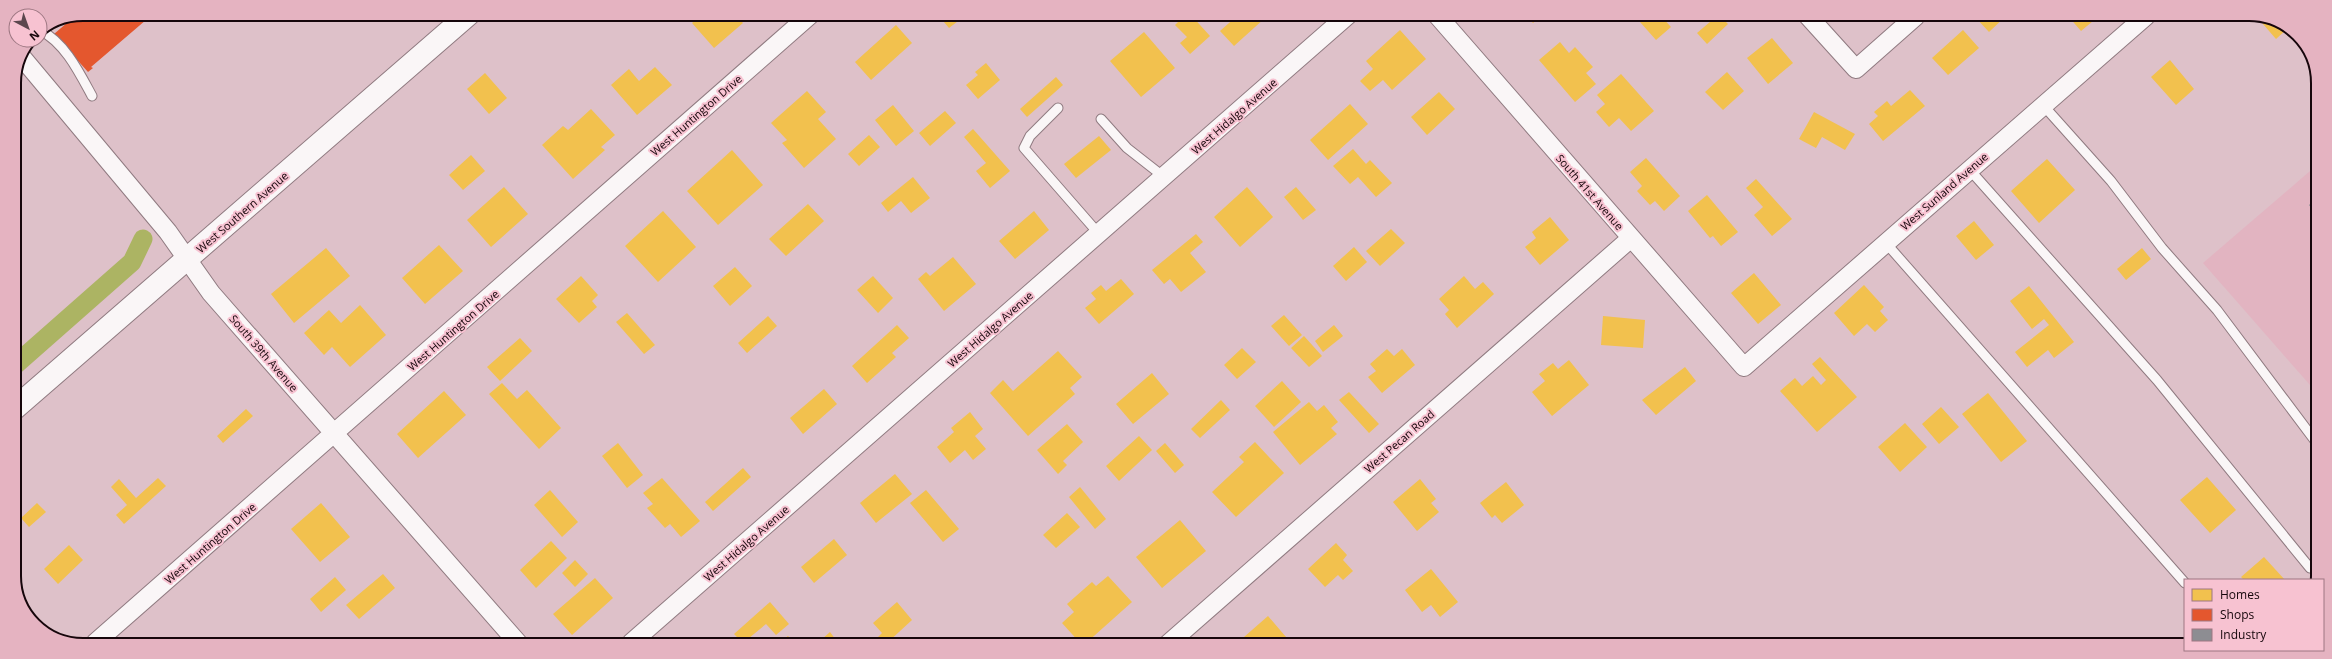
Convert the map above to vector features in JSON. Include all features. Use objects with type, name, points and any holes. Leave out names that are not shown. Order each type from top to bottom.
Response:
[{"type":"main road","name":"West Southern Avenue","points":[[21,403],[461,21]]},
{"type":"street","name":"West Huntington Drive","points":[[101,638],[335,434],[803,21]]},
{"type":"street","name":"West Hidalgo Avenue","points":[[637,638],[1341,21]]},
{"type":"street","name":"South 41st Avenue","points":[[1443,21],[1630,239],[1744,367]]},
{"type":"street","points":[[1813,21],[1856,69],[1910,21]]},
{"type":"street","name":"West Sunland Avenue","points":[[1744,367],[1969,168],[2140,21]]},
{"type":"street","name":"South 39th Avenue","points":[[25,62],[168,232],[211,293],[514,638]]},
{"type":"street","name":"West Pecan Road","points":[[1175,638],[1630,239]]},
{"type":"lane","points":[[48,34],[65,52],[77,68],[92,96]]},
{"type":"lane","points":[[2043,105],[2111,181],[2162,248],[2217,310],[2311,435]]},
{"type":"lane","points":[[1058,108],[1030,136],[1024,148],[1099,234]]},
{"type":"lane","points":[[1101,119],[1127,148],[1164,177]]},
{"type":"lane","points":[[1969,168],[2157,380],[2310,568],[2311,567]]},
{"type":"lane","points":[[1885,242],[2184,583]]},
{"type":"shaded area","points":[[2311,170],[2311,386],[2203,263]]},
{"type":"building: Homes","points":[[694,21],[741,21],[743,23],[714,48],[692,23]]},
{"type":"building: Homes","points":[[943,21],[958,21],[949,28]]},
{"type":"building: Homes","points":[[1179,21],[1196,21],[1210,36],[1190,54],[1180,43],[1187,37],[1175,25]]},
{"type":"building: Homes","points":[[1231,21],[1262,21],[1234,46],[1220,31]]},
{"type":"building: Homes","points":[[1666,21],[1671,27],[1656,40],[1640,22]]},
{"type":"building: Homes","points":[[1711,21],[1725,21],[1728,24],[1707,44],[1697,33]]},
{"type":"building: Homes","points":[[1979,21],[2001,21],[1989,32]]},
{"type":"building: Homes","points":[[2072,21],[2093,21],[2081,31]]},
{"type":"building: Homes","points":[[2262,23],[2284,31],[2276,39]]},
{"type":"building: Homes","points":[[896,25],[912,43],[871,80],[855,62]]},
{"type":"building: Homes","points":[[1400,30],[1426,59],[1392,90],[1383,80],[1370,91],[1360,81],[1373,69],[1366,61]]},
{"type":"building: Homes","points":[[1963,30],[1979,48],[1948,75],[1932,58]]},
{"type":"building: Homes","points":[[1144,32],[1175,68],[1141,97],[1110,61]]},
{"type":"building: Homes","points":[[1772,38],[1793,63],[1768,84],[1747,58]]},
{"type":"building: Homes","points":[[1560,42],[1569,53],[1575,47],[1593,67],[1586,73],[1596,84],[1575,102],[1539,60]]},
{"type":"building: Homes","points":[[2170,60],[2194,89],[2176,105],[2151,77]]},
{"type":"building: Homes","points":[[986,63],[1000,80],[978,99],[966,85],[978,75],[975,72]]},
{"type":"building: Homes","points":[[655,67],[672,85],[637,115],[611,85],[629,69],[639,81]]},
{"type":"building: Homes","points":[[1727,72],[1744,91],[1723,110],[1705,92]]},
{"type":"building: Homes","points":[[485,73],[507,98],[489,114],[467,89]]},
{"type":"building: Homes","points":[[1621,74],[1654,111],[1631,131],[1619,118],[1609,127],[1596,112],[1605,104],[1597,95]]},
{"type":"building: Homes","points":[[1056,77],[1063,85],[1027,117],[1020,109]]},
{"type":"building: Homes","points":[[1910,90],[1925,106],[1883,141],[1869,124],[1878,116],[1874,112],[1887,101],[1891,106]]},
{"type":"building: Homes","points":[[807,91],[826,112],[818,119],[836,139],[804,168],[782,143],[787,140],[771,123]]},
{"type":"building: Homes","points":[[1439,92],[1455,109],[1427,135],[1411,117]]},
{"type":"building: Homes","points":[[1350,104],[1368,124],[1328,160],[1310,140]]},
{"type":"building: Homes","points":[[893,105],[914,131],[896,146],[875,120]]},
{"type":"building: Homes","points":[[591,109],[615,135],[601,147],[605,150],[573,179],[542,145],[563,126],[568,130]]},
{"type":"building: Homes","points":[[945,111],[956,123],[930,146],[919,133]]},
{"type":"building: Homes","points":[[1814,112],[1855,134],[1845,150],[1822,137],[1816,148],[1799,139]]},
{"type":"building: Homes","points":[[973,129],[1010,171],[990,188],[976,171],[986,163],[964,137]]},
{"type":"building: Homes","points":[[869,135],[880,147],[859,166],[848,154]]},
{"type":"building: Homes","points":[[1099,136],[1111,150],[1076,178],[1064,164]]},
{"type":"building: Homes","points":[[1353,149],[1366,164],[1370,160],[1392,183],[1376,197],[1358,177],[1350,184],[1333,166]]},
{"type":"building: Homes","points":[[732,150],[763,185],[718,225],[687,191]]},
{"type":"building: Homes","points":[[471,155],[485,171],[463,190],[449,175]]},
{"type":"building: Homes","points":[[1646,158],[1680,196],[1664,211],[1655,201],[1650,205],[1637,191],[1642,186],[1630,172]]},
{"type":"building: Homes","points":[[2047,159],[2075,190],[2039,223],[2011,191]]},
{"type":"building: Homes","points":[[913,177],[930,198],[911,213],[901,201],[888,212],[881,203]]},
{"type":"building: Homes","points":[[1756,179],[1792,219],[1772,236],[1754,215],[1763,207],[1746,188]]},
{"type":"building: Homes","points":[[504,187],[528,214],[491,247],[467,220]]},
{"type":"building: Homes","points":[[1247,187],[1273,217],[1240,247],[1214,217]]},
{"type":"building: Homes","points":[[1296,187],[1316,210],[1303,220],[1284,197]]},
{"type":"building: Homes","points":[[1707,195],[1738,232],[1721,246],[1713,236],[1710,238],[1688,211]]},
{"type":"building: Homes","points":[[808,204],[824,221],[786,256],[769,239]]},
{"type":"building: Homes","points":[[663,211],[696,247],[658,282],[625,246]]},
{"type":"building: Homes","points":[[1034,211],[1049,230],[1015,259],[999,241]]},
{"type":"building: Homes","points":[[1550,217],[1569,240],[1540,265],[1525,247],[1536,238],[1532,232]]},
{"type":"building: Homes","points":[[1974,221],[1994,245],[1976,260],[1956,236]]},
{"type":"building: Homes","points":[[1391,229],[1405,243],[1380,266],[1366,251]]},
{"type":"building: Homes","points":[[1196,234],[1203,242],[1190,253],[1206,272],[1181,292],[1170,279],[1164,284],[1152,270]]},
{"type":"building: Homes","points":[[439,245],[463,271],[425,304],[402,278]]},
{"type":"building: Homes","points":[[1354,247],[1367,262],[1346,281],[1333,266]]},
{"type":"building: Homes","points":[[326,248],[350,276],[294,323],[271,294]]},
{"type":"building: Homes","points":[[2142,248],[2151,259],[2126,280],[2117,269]]},
{"type":"building: Homes","points":[[953,257],[976,284],[944,311],[918,279],[926,272],[930,276]]},
{"type":"building: Homes","points":[[735,267],[752,286],[730,306],[713,286]]},
{"type":"building: Homes","points":[[1754,273],[1781,305],[1758,324],[1731,293]]},
{"type":"building: Homes","points":[[581,276],[598,295],[592,301],[597,307],[579,323],[556,299]]},
{"type":"building: Homes","points":[[873,276],[893,298],[878,313],[857,290]]},
{"type":"building: Homes","points":[[1464,276],[1475,289],[1483,282],[1494,294],[1457,328],[1445,314],[1449,310],[1439,299]]},
{"type":"building: Homes","points":[[1121,279],[1134,294],[1099,324],[1085,308],[1096,299],[1091,293],[1101,285],[1106,291]]},
{"type":"building: Homes","points":[[1864,285],[1884,307],[1880,311],[1888,320],[1875,332],[1867,324],[1854,336],[1834,313]]},
{"type":"building: Homes","points":[[2029,286],[2074,342],[2054,358],[2048,350],[2027,367],[2015,352],[2049,325],[2044,319],[2032,329],[2010,301]]},
{"type":"building: Homes","points":[[360,305],[386,335],[350,367],[332,347],[324,355],[304,333],[329,310],[341,323]]},
{"type":"building: Homes","points":[[627,313],[655,345],[644,354],[616,322]]},
{"type":"building: Homes","points":[[1284,315],[1302,335],[1289,346],[1271,326]]},
{"type":"building: Homes","points":[[768,316],[777,326],[747,353],[738,343]]},
{"type":"building: Homes","points":[[1603,316],[1645,320],[1643,348],[1601,345]]},
{"type":"building: Homes","points":[[897,325],[909,338],[892,353],[896,357],[867,383],[852,366]]},
{"type":"building: Homes","points":[[1334,325],[1343,336],[1323,352],[1315,341]]},
{"type":"building: Homes","points":[[1304,336],[1322,356],[1309,367],[1291,348]]},
{"type":"building: Homes","points":[[520,338],[532,351],[500,381],[487,367]]},
{"type":"building: Homes","points":[[1242,348],[1256,362],[1237,379],[1224,365]]},
{"type":"building: Homes","points":[[1387,349],[1394,356],[1402,349],[1415,365],[1382,393],[1368,377],[1376,371],[1370,364]]},
{"type":"building: Homes","points":[[1058,351],[1082,377],[1070,388],[1075,394],[1028,436],[990,393],[1003,380],[1013,391]]},
{"type":"building: Homes","points":[[1820,357],[1857,397],[1817,432],[1780,391],[1795,378],[1802,386],[1813,376],[1821,385],[1826,380],[1812,364]]},
{"type":"building: Homes","points":[[1569,360],[1589,385],[1552,416],[1532,392],[1545,381],[1539,374],[1553,363],[1558,369]]},
{"type":"building: Homes","points":[[1685,367],[1696,381],[1656,415],[1642,400]]},
{"type":"building: Homes","points":[[1152,373],[1169,394],[1133,424],[1116,404]]},
{"type":"building: Homes","points":[[1282,381],[1301,402],[1274,427],[1255,406]]},
{"type":"building: Homes","points":[[502,383],[517,399],[527,390],[561,428],[539,449],[489,394]]},
{"type":"building: Homes","points":[[824,389],[837,404],[803,434],[790,418]]},
{"type":"building: Homes","points":[[444,391],[466,415],[418,458],[397,434]]},
{"type":"building: Homes","points":[[1349,392],[1379,424],[1369,433],[1339,400]]},
{"type":"building: Homes","points":[[1988,393],[2027,441],[2001,462],[1962,414]]},
{"type":"building: Homes","points":[[1221,400],[1230,410],[1200,438],[1191,429]]},
{"type":"building: Homes","points":[[1309,402],[1317,411],[1324,405],[1338,422],[1331,428],[1337,434],[1300,465],[1273,432]]},
{"type":"building: Homes","points":[[1941,407],[1959,427],[1939,444],[1922,424]]},
{"type":"building: Homes","points":[[246,409],[253,416],[223,443],[217,436]]},
{"type":"building: Homes","points":[[970,412],[983,429],[975,436],[986,449],[973,460],[965,450],[950,463],[937,447],[954,432],[951,428]]},
{"type":"building: Homes","points":[[1905,423],[1927,447],[1900,472],[1878,447]]},
{"type":"building: Homes","points":[[1067,424],[1083,442],[1063,461],[1067,465],[1058,474],[1037,450]]},
{"type":"building: Homes","points":[[1139,436],[1152,450],[1119,481],[1106,466]]},
{"type":"building: Homes","points":[[1255,442],[1284,473],[1236,517],[1212,492],[1244,462],[1239,457]]},
{"type":"building: Homes","points":[[618,443],[643,475],[627,488],[602,456]]},
{"type":"building: Homes","points":[[1165,443],[1184,465],[1175,473],[1156,451]]},
{"type":"building: Homes","points":[[743,468],[751,477],[713,511],[705,502]]},
{"type":"building: Homes","points":[[895,474],[912,494],[876,523],[860,503]]},
{"type":"building: Homes","points":[[2207,477],[2236,510],[2210,533],[2180,500]]},
{"type":"building: Homes","points":[[158,478],[166,486],[124,524],[116,515],[127,505],[111,487],[119,479],[136,498]]},
{"type":"building: Homes","points":[[662,478],[700,521],[681,537],[670,524],[665,528],[647,508],[653,504],[643,493]]},
{"type":"building: Homes","points":[[1420,479],[1436,499],[1431,503],[1439,512],[1417,531],[1393,502]]},
{"type":"building: Homes","points":[[1506,482],[1524,505],[1502,523],[1495,515],[1492,518],[1480,503]]},
{"type":"building: Homes","points":[[1080,487],[1106,519],[1095,529],[1069,497]]},
{"type":"building: Homes","points":[[550,490],[578,522],[562,537],[534,505]]},
{"type":"building: Homes","points":[[926,490],[959,529],[943,542],[910,503]]},
{"type":"building: Homes","points":[[37,503],[46,512],[29,527],[21,518]]},
{"type":"building: Homes","points":[[321,503],[350,537],[320,562],[291,529]]},
{"type":"building: Homes","points":[[1067,513],[1080,527],[1056,548],[1043,535]]},
{"type":"building: Homes","points":[[1180,520],[1206,551],[1162,588],[1136,557]]},
{"type":"building: Homes","points":[[834,539],[847,555],[814,583],[801,567]]},
{"type":"building: Homes","points":[[551,541],[567,558],[536,588],[520,570]]},
{"type":"building: Homes","points":[[1336,543],[1347,555],[1343,560],[1353,571],[1343,580],[1338,575],[1325,587],[1308,569]]},
{"type":"building: Homes","points":[[69,545],[83,560],[58,584],[44,569]]},
{"type":"building: Homes","points":[[2264,557],[2284,579],[2243,579],[2241,577]]},
{"type":"building: Homes","points":[[575,560],[588,574],[575,587],[562,573]]},
{"type":"building: Homes","points":[[1431,569],[1458,602],[1440,617],[1431,605],[1422,612],[1405,590]]},
{"type":"building: Homes","points":[[383,574],[395,588],[359,619],[346,605]]},
{"type":"building: Homes","points":[[1108,576],[1132,602],[1092,638],[1076,638],[1062,623],[1074,612],[1067,604],[1092,582],[1096,586]]},
{"type":"building: Homes","points":[[335,577],[346,590],[321,612],[310,599]]},
{"type":"building: Homes","points":[[595,578],[613,598],[572,635],[553,614]]},
{"type":"building: Homes","points":[[770,602],[789,624],[776,635],[766,624],[749,638],[738,638],[734,634]]},
{"type":"building: Homes","points":[[897,602],[912,620],[892,638],[877,638],[882,633],[873,623]]},
{"type":"building: Homes","points":[[1268,616],[1287,638],[1245,638],[1244,637]]},
{"type":"building: Homes","points":[[830,632],[834,638],[823,638]]},
{"type":"building: Shops","points":[[145,21],[91,67],[93,68],[88,72],[54,34],[66,24],[71,22]]},
{"type":"waterway","points":[[21,360],[132,262],[143,239]]}]
